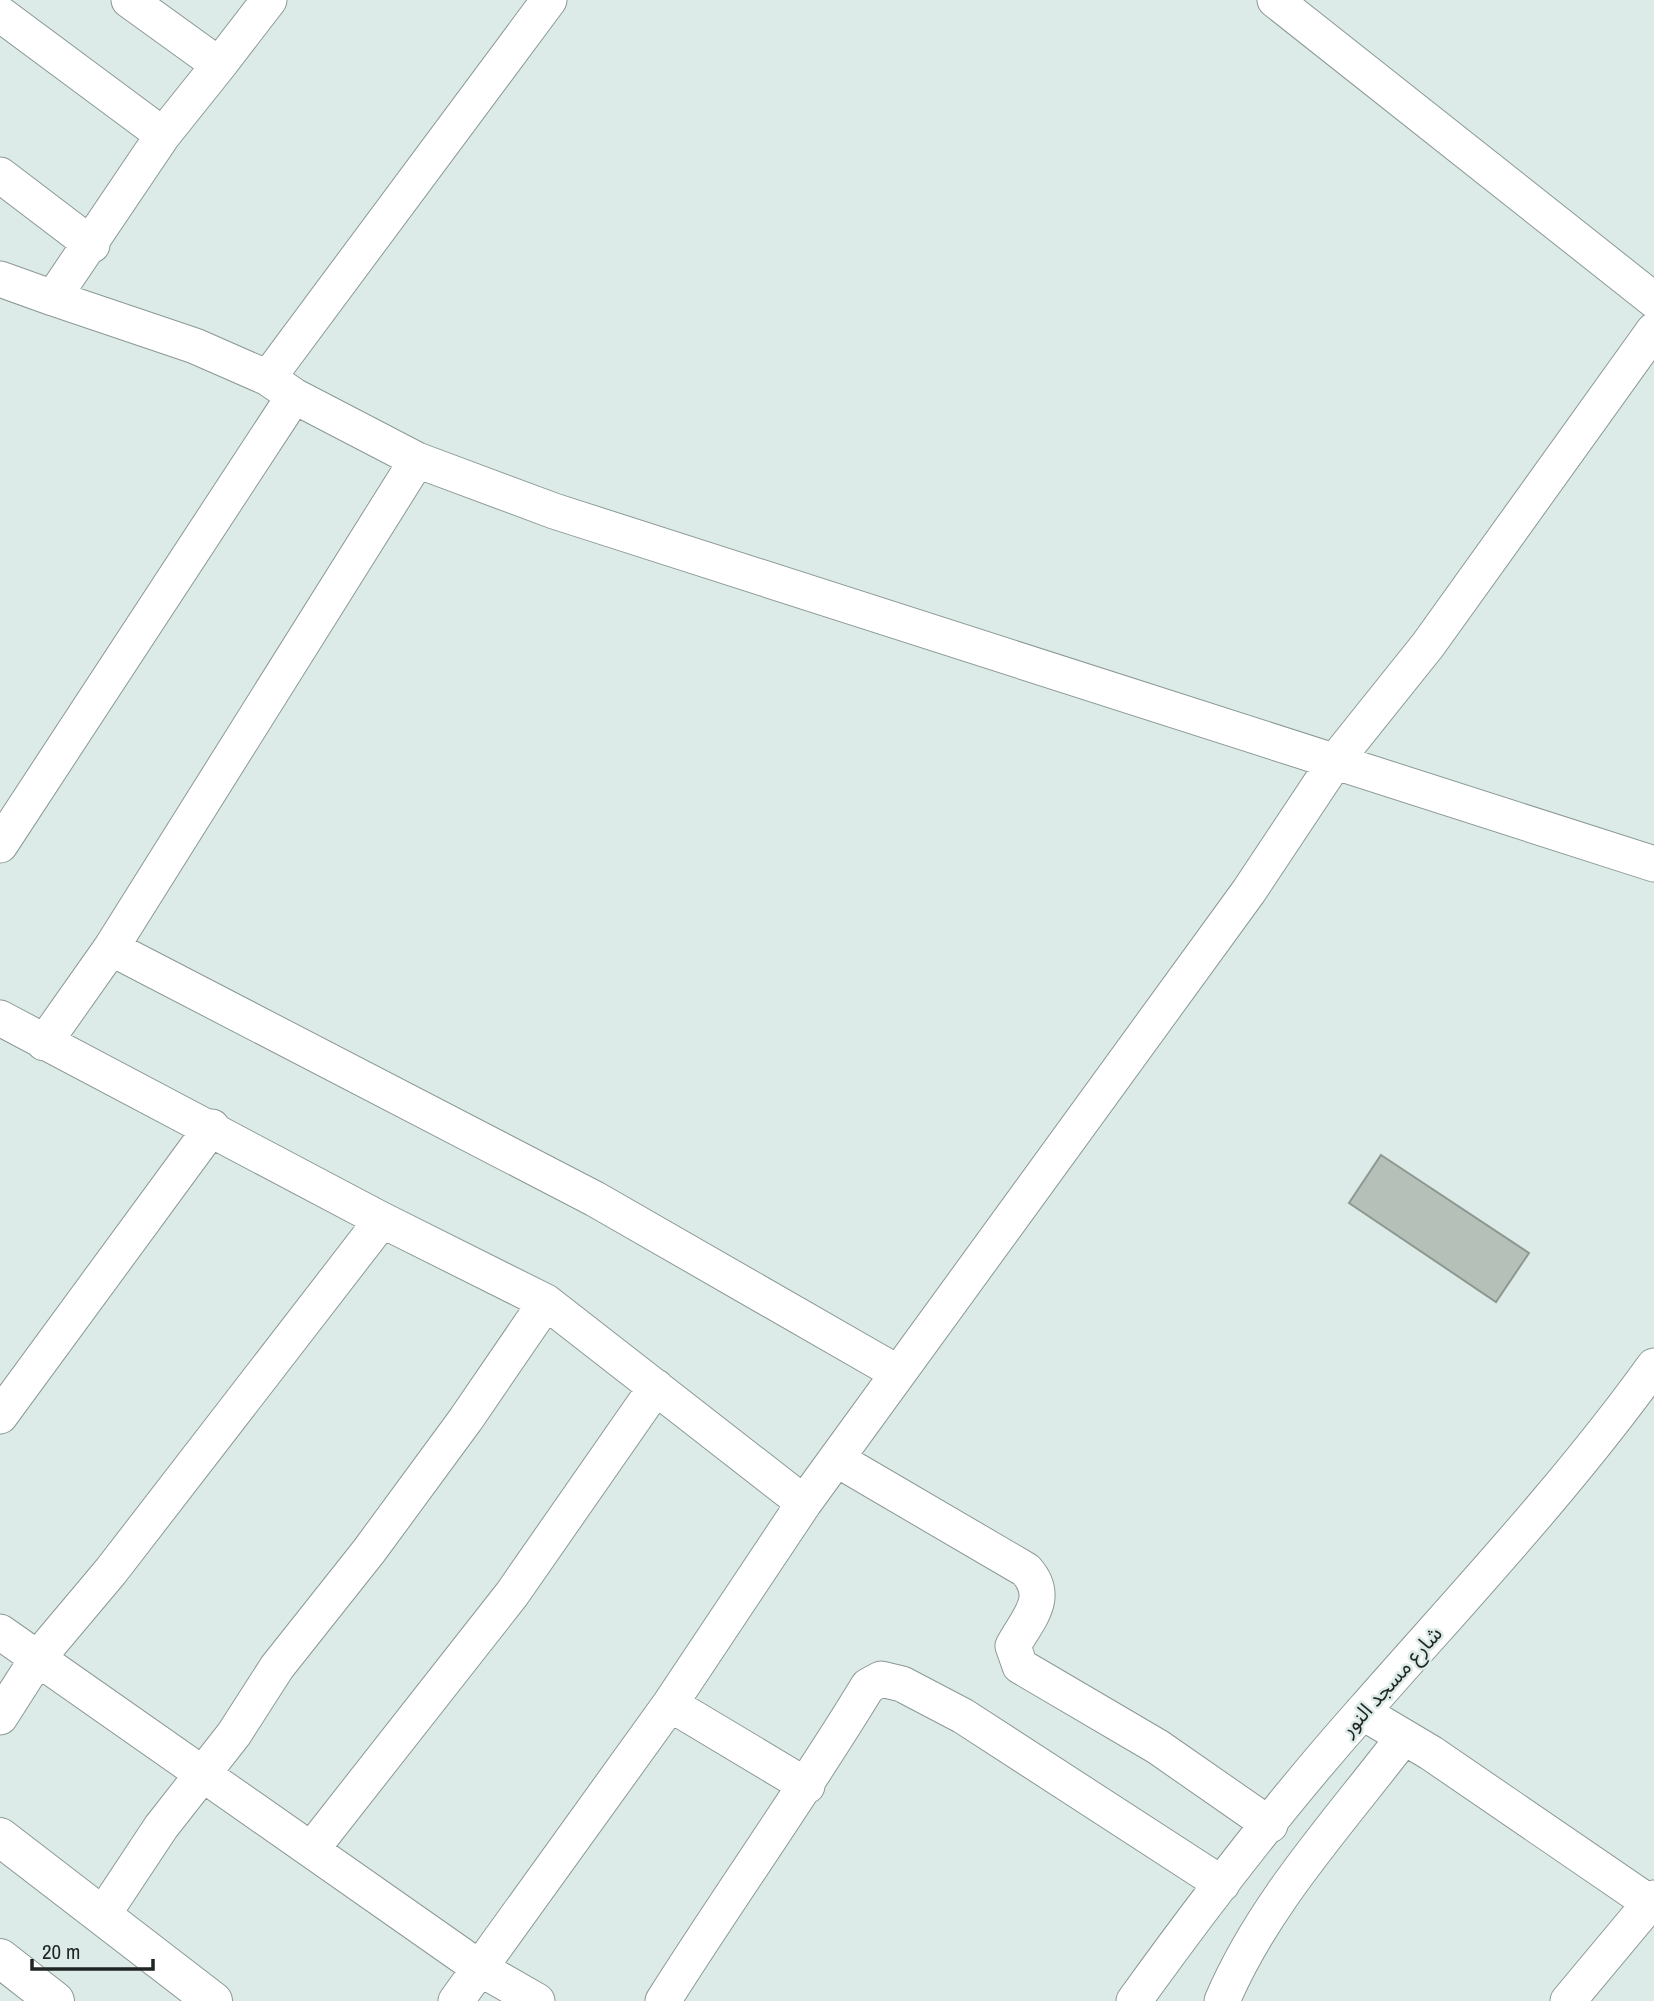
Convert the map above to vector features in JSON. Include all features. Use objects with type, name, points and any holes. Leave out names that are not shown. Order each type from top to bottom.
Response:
[{"type":"main road","points":[[0,1837],[213,2001]]},
{"type":"main road","points":[[0,1958],[55,2001]]},
{"type":"street","points":[[53,298],[92,245],[163,135],[269,0]]},
{"type":"street","points":[[0,845],[281,387],[549,0]]},
{"type":"street","points":[[1275,0],[1654,300]]},
{"type":"street","points":[[141,4],[219,65]]},
{"type":"street","points":[[0,13],[163,135]]},
{"type":"street","points":[[0,175],[92,245]]},
{"type":"street","points":[[0,279],[195,346],[281,387],[417,460],[554,511],[1654,864]]},
{"type":"street","points":[[456,2001],[670,1704],[804,1503],[838,1460],[898,1373],[1250,891],[1336,760],[1428,645],[1654,330]]},
{"type":"street","points":[[44,1043],[111,948],[417,460]]},
{"type":"street","points":[[111,948],[596,1199],[898,1373]]},
{"type":"street","points":[[0,1018],[382,1220],[546,1302],[804,1503]]},
{"type":"street","points":[[0,1416],[212,1128]]},
{"type":"street","points":[[0,1717],[37,1659],[111,1571],[382,1220]]},
{"type":"street","points":[[102,1916],[161,1828],[234,1734],[277,1667],[369,1551],[466,1419],[546,1302]]},
{"type":"street","name":"شارع مسجد النور","points":[[1135,2001],[1222,1884],[1362,1712],[1525,1530],[1654,1367]]},
{"type":"street","points":[[311,1850],[512,1594],[656,1387]]},
{"type":"street","points":[[838,1460],[1026,1570],[1039,1586],[1039,1597],[1013,1646],[1020,1666],[1158,1747],[1270,1825]]},
{"type":"street","points":[[0,1632],[481,1969],[537,2001]]},
{"type":"street","points":[[663,2001],[720,1911],[807,1786],[868,1686],[881,1679],[891,1679],[963,1716],[1222,1884]]},
{"type":"street","points":[[670,1704],[807,1786]]},
{"type":"street","points":[[1362,1712],[1431,1753],[1652,1900],[1568,2001]]},
{"type":"street","points":[[1222,2001],[1238,1962],[1282,1896],[1403,1738]]},
{"type":"building","points":[[1381,1155],[1529,1253],[1496,1302],[1349,1203]]}]
